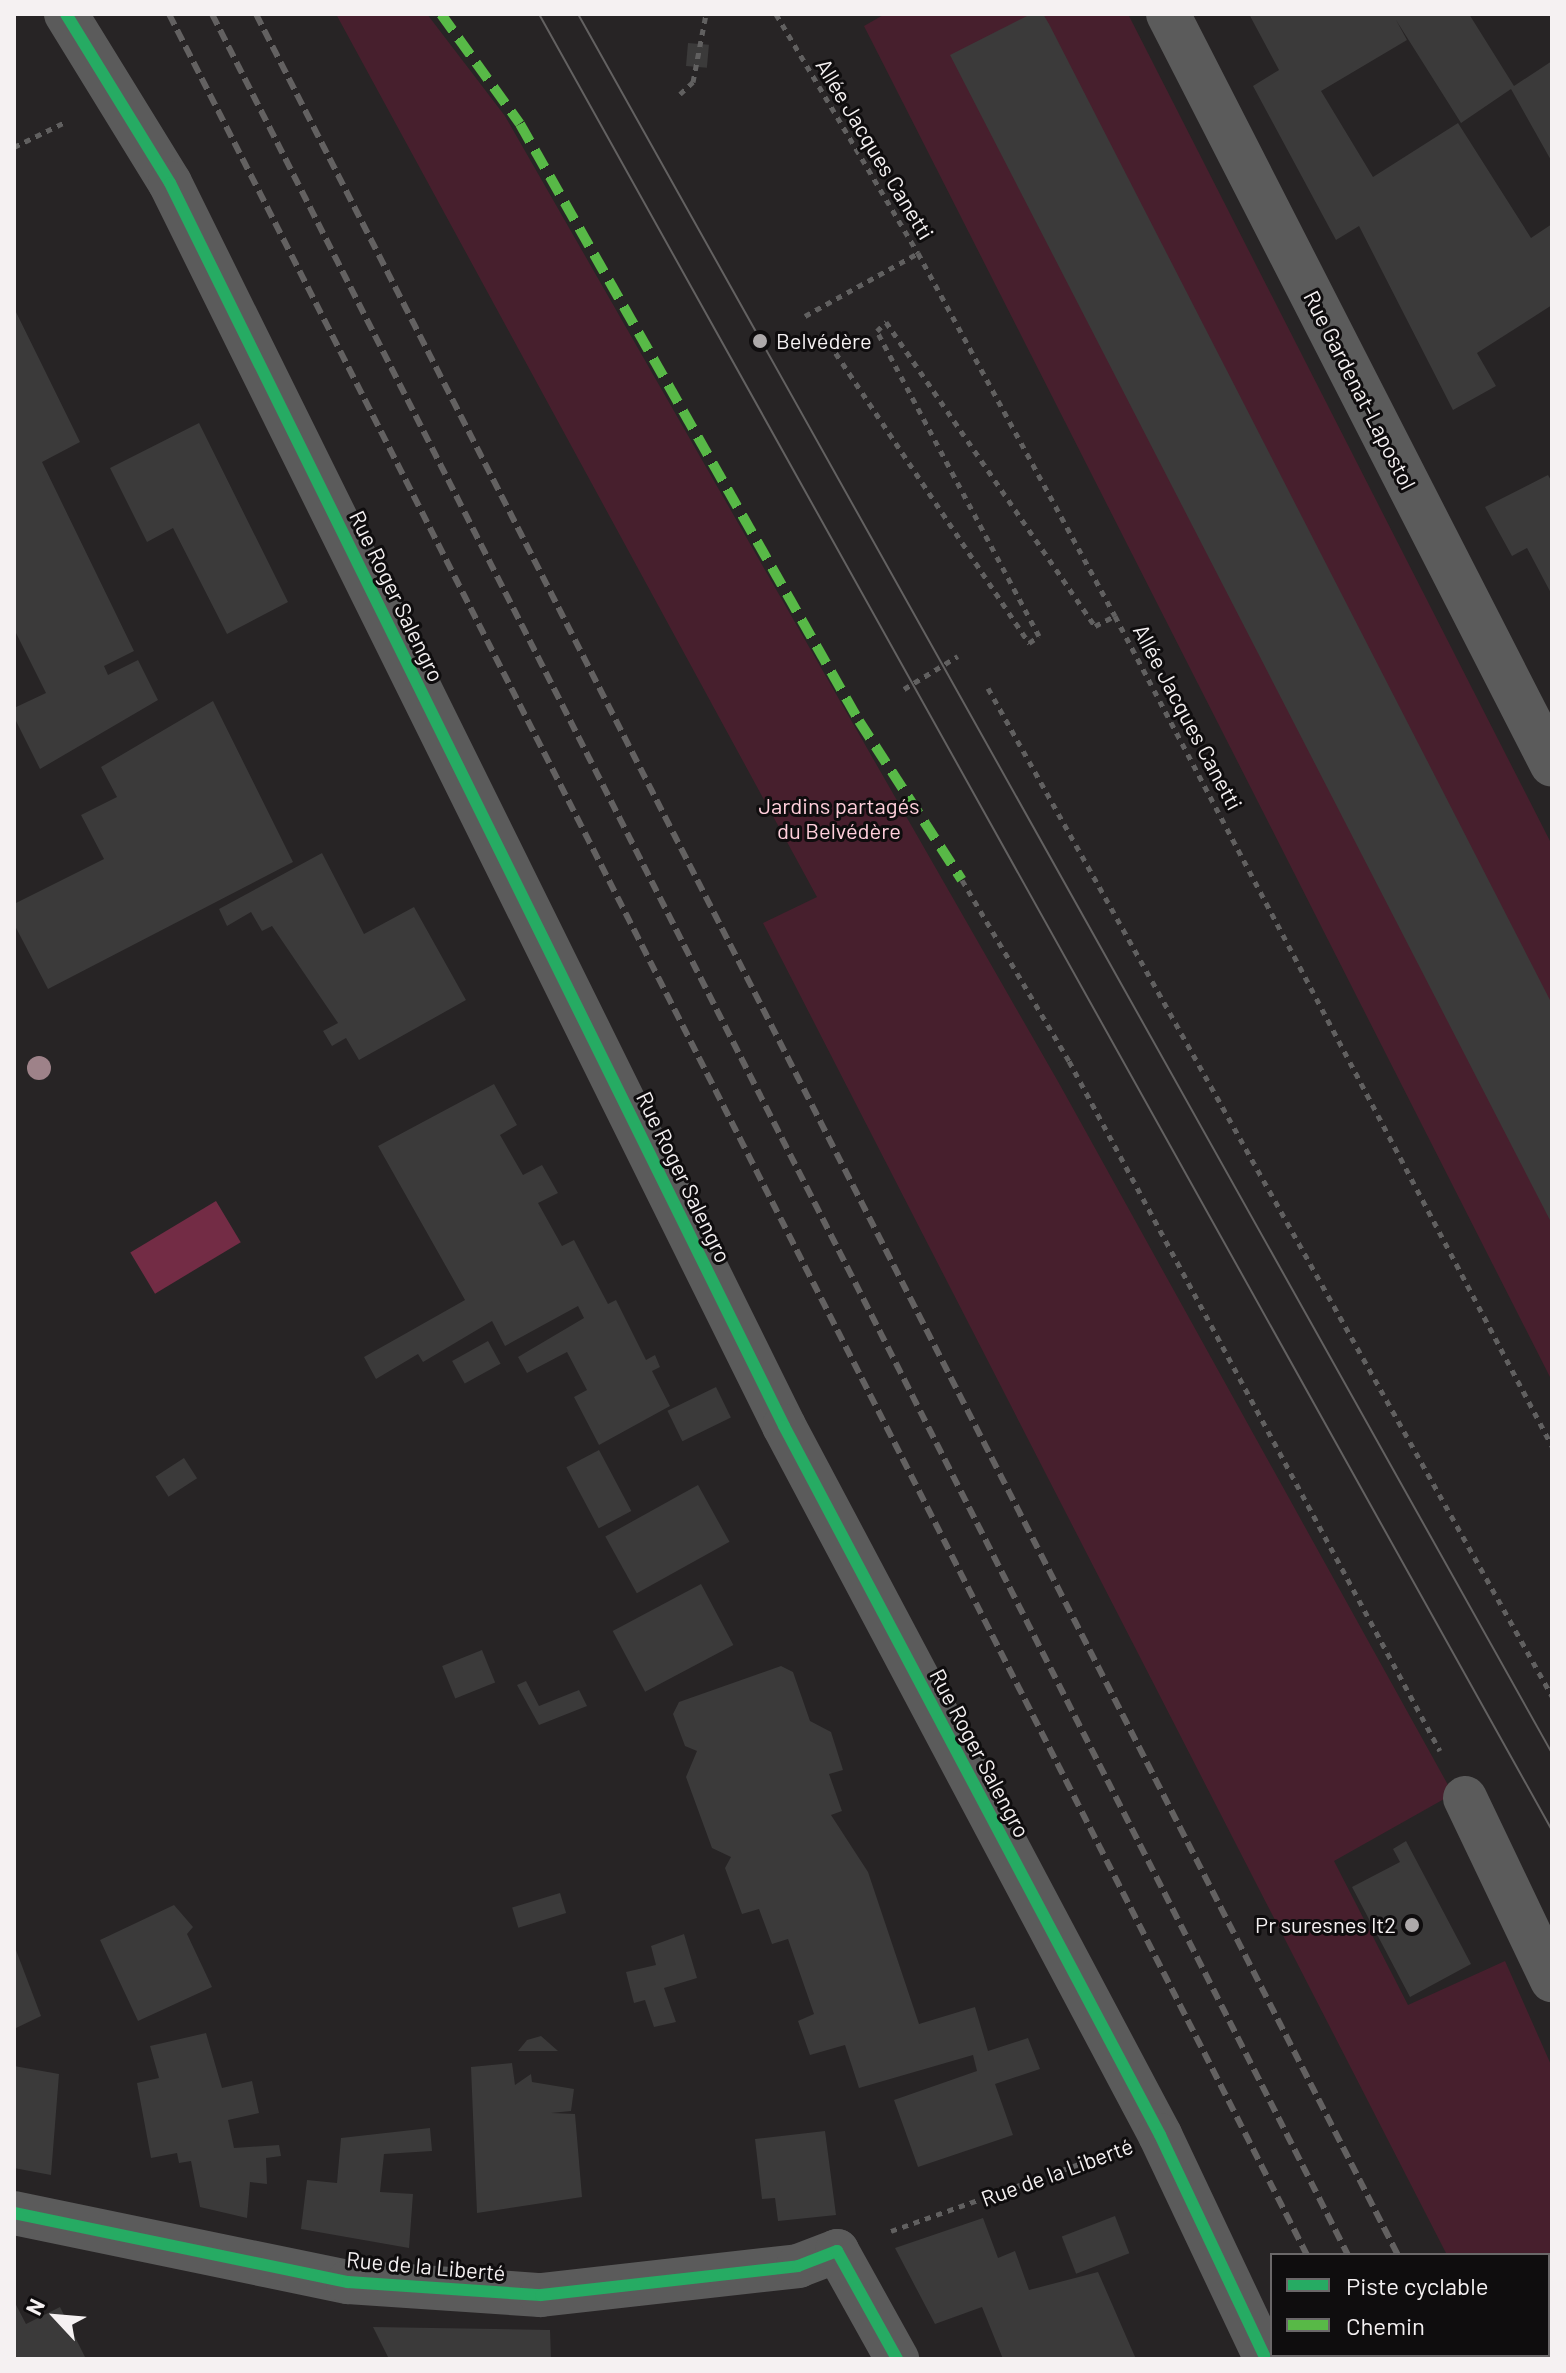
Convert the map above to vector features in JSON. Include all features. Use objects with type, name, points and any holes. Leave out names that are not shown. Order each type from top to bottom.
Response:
[{"type":"street","name":"Rue Roger Salengro","points":[[66,14],[170,183],[784,1426],[1160,2135],[1266,2359]]},
{"type":"street","name":"Rue Gardenat-Lapostol","points":[[1168,14],[1552,765]]},
{"type":"street","points":[[1465,1798],[1552,1980]]},
{"type":"street","name":"Rue de la Liberté","points":[[14,2213],[348,2282],[541,2295],[798,2266],[837,2251]]},
{"type":"street","points":[[837,2251],[897,2359]]},
{"type":"path","points":[[680,94],[696,68],[706,14]]},
{"type":"path","points":[[805,316],[918,253]]},
{"type":"path","points":[[821,347],[829,343],[1029,643],[1039,636],[877,331],[886,322],[1095,626],[1115,616]]},
{"type":"path","points":[[904,689],[958,656]]},
{"type":"path","points":[[988,688],[1552,1696]]},
{"type":"path","points":[[962,880],[1069,1061],[1465,1798]]},
{"type":"green space","name":"Jardins partagés du Belvédère","points":[[336,14],[427,14],[505,116],[1060,1085],[1453,1794],[1334,1861],[1408,2005],[1505,1961],[1552,2067],[1552,2359],[1501,2359],[1550,2357],[1550,2253],[1446,2253],[763,923],[817,897]]},
{"type":"green space","points":[[885,14],[1128,14],[1552,845],[1552,1381],[864,26]]},
{"type":"shaded area","points":[[216,1201],[241,1242],[155,1294],[130,1253]]},
{"type":"building","points":[[1031,14],[1043,14],[1049,24],[1552,1004],[1552,1224],[950,55]]},
{"type":"building","points":[[1249,14],[1469,14],[1514,86],[1552,61],[1552,162],[1511,89],[1461,123],[1396,20],[1407,40],[1321,91],[1373,177],[1458,123],[1531,238],[1552,224],[1552,305],[1477,353],[1496,386],[1453,410],[1359,226],[1336,240],[1253,86],[1279,70]]},
{"type":"building","points":[[688,43],[709,45],[707,68],[686,66]]},
{"type":"building","points":[[14,308],[80,442],[42,462],[134,651],[104,666],[108,675],[138,660],[158,700],[40,769],[14,717],[14,708],[46,693],[14,629]]},
{"type":"building","points":[[199,423],[288,602],[227,634],[173,528],[147,542],[110,468]]},
{"type":"building","points":[[1548,475],[1552,482],[1552,595],[1527,548],[1512,556],[1485,507]]},
{"type":"building","points":[[213,701],[293,862],[48,989],[14,924],[14,904],[104,859],[81,815],[117,797],[101,767]]},
{"type":"building","points":[[322,853],[364,934],[414,907],[466,1000],[359,1060],[346,1038],[332,1046],[323,1031],[338,1023],[272,926],[262,931],[251,912],[227,926],[219,909]]},
{"type":"building","points":[[494,1084],[517,1125],[500,1135],[523,1175],[542,1165],[558,1193],[538,1203],[562,1246],[574,1240],[608,1304],[616,1300],[646,1360],[655,1355],[660,1367],[652,1371],[670,1406],[599,1445],[574,1397],[587,1390],[567,1352],[527,1373],[518,1357],[584,1318],[578,1306],[505,1346],[492,1321],[423,1362],[418,1354],[376,1379],[364,1357],[465,1300],[378,1146]]},
{"type":"building","points":[[488,1341],[501,1364],[465,1384],[452,1361]]},
{"type":"building","points":[[716,1387],[731,1418],[682,1441],[667,1411]]},
{"type":"building","points":[[599,1450],[631,1511],[599,1528],[566,1467]]},
{"type":"building","points":[[184,1458],[197,1478],[169,1497],[155,1477]]},
{"type":"building","points":[[698,1485],[730,1542],[637,1593],[605,1536]]},
{"type":"building","points":[[701,1584],[733,1645],[645,1692],[613,1631]]},
{"type":"building","points":[[482,1650],[495,1682],[455,1699],[442,1666]]},
{"type":"building","points":[[781,1666],[793,1672],[810,1721],[831,1732],[843,1770],[829,1774],[842,1811],[831,1815],[868,1872],[919,2024],[975,2007],[988,2051],[1028,2038],[1040,2069],[995,2084],[1013,2135],[918,2167],[894,2100],[977,2071],[973,2055],[859,2088],[845,2045],[810,2055],[798,2021],[814,2014],[788,1939],[772,1944],[759,1909],[742,1914],[725,1868],[731,1857],[712,1848],[686,1777],[697,1751],[685,1746],[673,1714],[679,1702]]},
{"type":"building","points":[[526,1681],[539,1706],[579,1690],[587,1706],[539,1725],[517,1685]]},
{"type":"building","name":"Pr suresnes lt2","points":[[1406,1841],[1471,1964],[1410,1997],[1352,1887],[1400,1862],[1393,1849]]},
{"type":"building","points":[[560,1893],[566,1913],[518,1928],[512,1908]]},
{"type":"building","points":[[174,1905],[193,1927],[187,1934],[212,1987],[138,2021],[100,1940]]},
{"type":"building","points":[[684,1934],[697,1978],[664,1988],[676,2022],[654,2027],[645,2000],[634,2003],[626,1972],[656,1965],[651,1946]]},
{"type":"building","points":[[14,1945],[41,2016],[14,2029]]},
{"type":"building","points":[[206,2033],[222,2088],[252,2081],[259,2113],[228,2120],[234,2148],[279,2145],[281,2156],[266,2158],[267,2184],[250,2182],[247,2218],[200,2207],[191,2161],[179,2163],[177,2153],[151,2158],[137,2083],[159,2078],[150,2046]]},
{"type":"building","points":[[541,2036],[558,2051],[518,2051],[527,2040]]},
{"type":"building","points":[[512,2063],[515,2085],[531,2074],[532,2082],[574,2089],[571,2111],[551,2113],[575,2114],[582,2197],[477,2213],[471,2067]]},
{"type":"building","points":[[14,2066],[59,2074],[51,2175],[14,2168]]},
{"type":"building","points":[[430,2128],[432,2151],[384,2154],[380,2192],[413,2194],[409,2248],[301,2229],[307,2180],[337,2183],[341,2138]]},
{"type":"building","points":[[825,2131],[836,2215],[778,2221],[775,2198],[762,2199],[755,2139]]},
{"type":"building","points":[[1115,2216],[1129,2253],[1076,2274],[1062,2236]]},
{"type":"building","points":[[983,2218],[998,2258],[1015,2251],[1029,2290],[1098,2272],[1136,2359],[1003,2359],[982,2307],[935,2324],[895,2248]]},
{"type":"building","points":[[14,2301],[26,2324],[60,2307],[86,2359],[14,2359]]},
{"type":"building","points":[[373,2327],[550,2330],[551,2359],[389,2359]]},
{"type":"tram line","points":[[539,14],[1552,1830]]},
{"type":"tram line","points":[[578,14],[1552,1753]]},
{"type":"railway","points":[[169,14],[1306,2253]]},
{"type":"railway","points":[[212,14],[1347,2253]]},
{"type":"railway","points":[[256,14],[1397,2253]]},
{"type":"marked path","points":[[441,14],[520,124],[859,721],[962,880]]},
{"type":"cycle path","points":[[66,14],[170,183],[784,1426],[1160,2135],[1266,2359]]},
{"type":"cycle path","points":[[14,2213],[348,2282],[541,2295],[798,2266],[837,2251],[897,2359]]},
{"type":"place","name":"Belvédère","points":[[760,341]]},
{"type":"place","name":"Pr suresnes lt2","points":[[1412,1925]]}]
